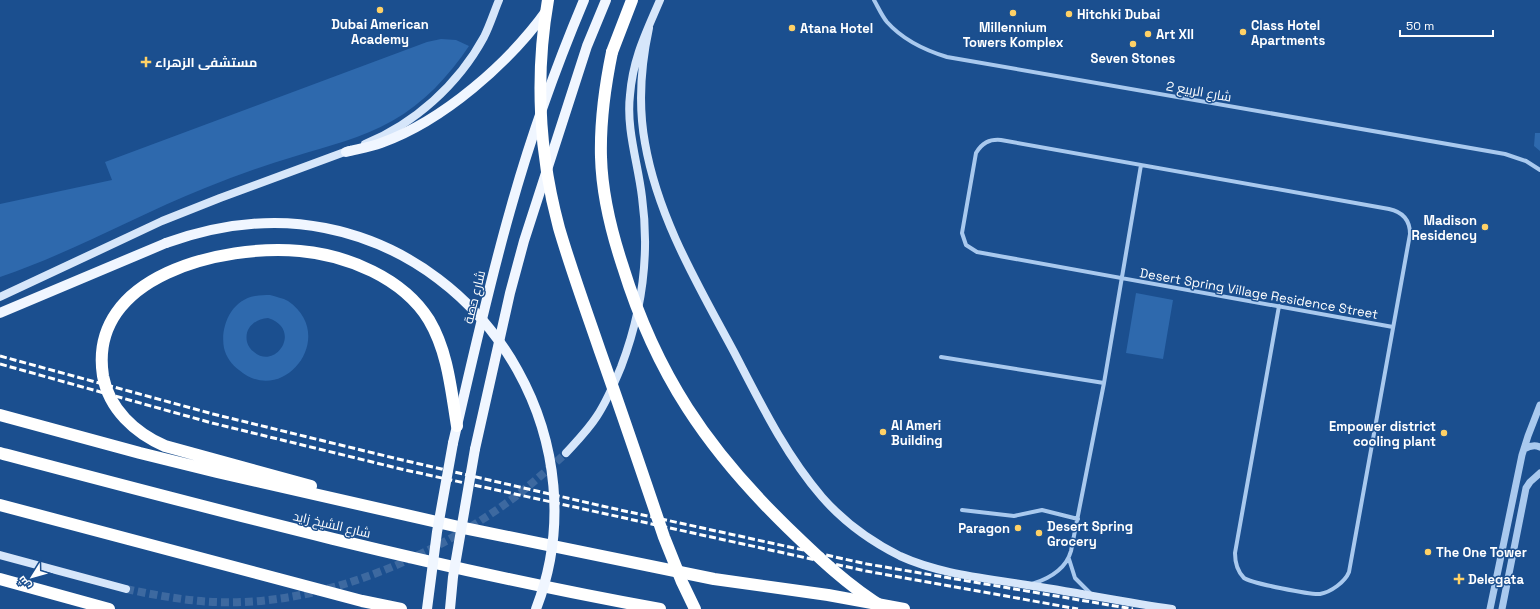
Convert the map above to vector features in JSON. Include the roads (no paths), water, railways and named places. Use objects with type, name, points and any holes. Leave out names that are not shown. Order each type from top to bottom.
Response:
[{"type":"highway","points":[[548,0],[542,45],[540,106],[546,167],[559,227],[664,537],[682,582],[695,609]]},
{"type":"highway","points":[[632,0],[612,52],[603,104],[601,158],[607,211],[613,237],[632,298],[646,333],[663,367],[702,431],[750,490],[815,555],[857,590],[886,609]]},
{"type":"highway","points":[[373,507],[310,486],[176,450],[154,441],[134,427],[125,419],[111,400],[102,368],[105,335],[120,306],[136,291],[163,275],[188,265],[220,256],[260,250],[280,250],[300,251],[340,259],[359,266],[389,282],[410,298],[420,308],[435,332],[445,359],[457,426]]},
{"type":"highway","points":[[0,415],[148,455],[541,545],[714,579],[828,594],[904,609]]},
{"type":"highway","name":"شارع الشيخ زايد","points":[[0,453],[258,521],[426,561],[610,600],[660,609]]},
{"type":"highway","points":[[0,505],[365,605],[401,609]]},
{"type":"highway","points":[[0,579],[109,609]]},
{"type":"main road","points":[[0,297],[168,218],[346,152],[368,143],[396,128],[423,110],[457,76],[476,50],[484,36],[499,0]]},
{"type":"main road","points":[[346,152],[368,147],[397,136],[427,120],[450,105],[483,80],[508,55],[528,34],[554,0]]},
{"type":"main road","name":"شارع حصة","points":[[427,609],[436,532],[452,443],[500,248],[520,175],[552,82],[584,0]]},
{"type":"main road","points":[[450,609],[475,449],[510,293],[524,241],[587,46],[606,0]]},
{"type":"main road","points":[[566,453],[582,436],[597,416],[609,394],[627,351],[639,308],[645,263],[644,218],[630,122],[630,96],[634,64],[660,0]]},
{"type":"main road","points":[[649,28],[645,47],[640,95],[641,120],[645,145],[659,196],[675,239],[770,420],[790,454],[824,498],[864,534],[888,549],[918,563],[933,568],[1172,609]]},
{"type":"main road","points":[[0,313],[166,243],[195,233],[233,225],[279,222],[324,228],[369,240],[397,253],[430,272],[466,302],[482,318],[510,356],[531,397],[546,441],[553,488],[553,527],[548,566],[536,609]]},
{"type":"main road","points":[[0,555],[126,589]]},
{"type":"street","name":"شارع الربيع 2","points":[[874,0],[887,21],[899,33],[919,46],[947,57],[1505,154],[1526,161],[1540,170]]},
{"type":"street","name":"Desert Spring Village Residence Street","points":[[989,140],[1001,140],[1141,165],[1395,211],[1405,217],[1409,222],[1410,234],[1393,327],[977,252],[966,245],[962,233],[962,227],[976,152],[979,147],[989,140]]},
{"type":"street","name":"Desert Spring Village Residence Street","points":[[1069,559],[1104,383],[1141,165]]},
{"type":"street","points":[[1278,306],[1235,553],[1236,567],[1240,573],[1251,582],[1258,584],[1322,594],[1344,581],[1347,577],[1393,327]]},
{"type":"street","points":[[941,357],[1104,383]]},
{"type":"street","points":[[1490,609],[1524,449],[1540,405]]},
{"type":"street","points":[[1524,449],[1536,445],[1540,447]]},
{"type":"street","points":[[1502,609],[1526,488],[1540,473]]},
{"type":"street","points":[[962,510],[1014,516],[1042,510],[1078,519]]},
{"type":"street","points":[[1029,585],[1057,572],[1069,559]]},
{"type":"street","points":[[1069,559],[1072,572],[1079,584],[1096,597]]},
{"type":"tunnel","points":[[126,589],[184,599],[213,602],[243,602],[280,599],[316,592],[353,581],[389,568],[458,534],[520,493],[566,453]]},
{"type":"railway","points":[[0,356],[213,414],[398,459],[602,506],[867,564],[1133,609]]},
{"type":"railway","points":[[0,364],[212,423],[401,469],[866,571],[1078,609]]},
{"type":"place","name":"Dubai American Academy","points":[[380,10]]},
{"type":"place","name":"Millennium Towers Komplex","points":[[1013,13]]},
{"type":"place","name":"Hitchki Dubai","points":[[1069,14]]},
{"type":"place","name":"Atana Hotel","points":[[792,28]]},
{"type":"place","name":"Class Hotel Apartments","points":[[1243,32]]},
{"type":"place","name":"Art XII","points":[[1148,34]]},
{"type":"place","name":"Seven Stones","points":[[1133,44]]},
{"type":"place","name":"مستشفى الزهراء","points":[[146,62]]},
{"type":"place","name":"Madison Residency","points":[[1485,227]]},
{"type":"place","name":"Al Ameri Building","points":[[883,432]]},
{"type":"place","name":"Empower district cooling plant","points":[[1444,433]]},
{"type":"place","name":"Paragon","points":[[1018,528]]},
{"type":"place","name":"Desert Spring Grocery","points":[[1039,533]]},
{"type":"place","name":"The One Tower","points":[[1428,552]]},
{"type":"place","name":"Delegata","points":[[1459,579]]}]
